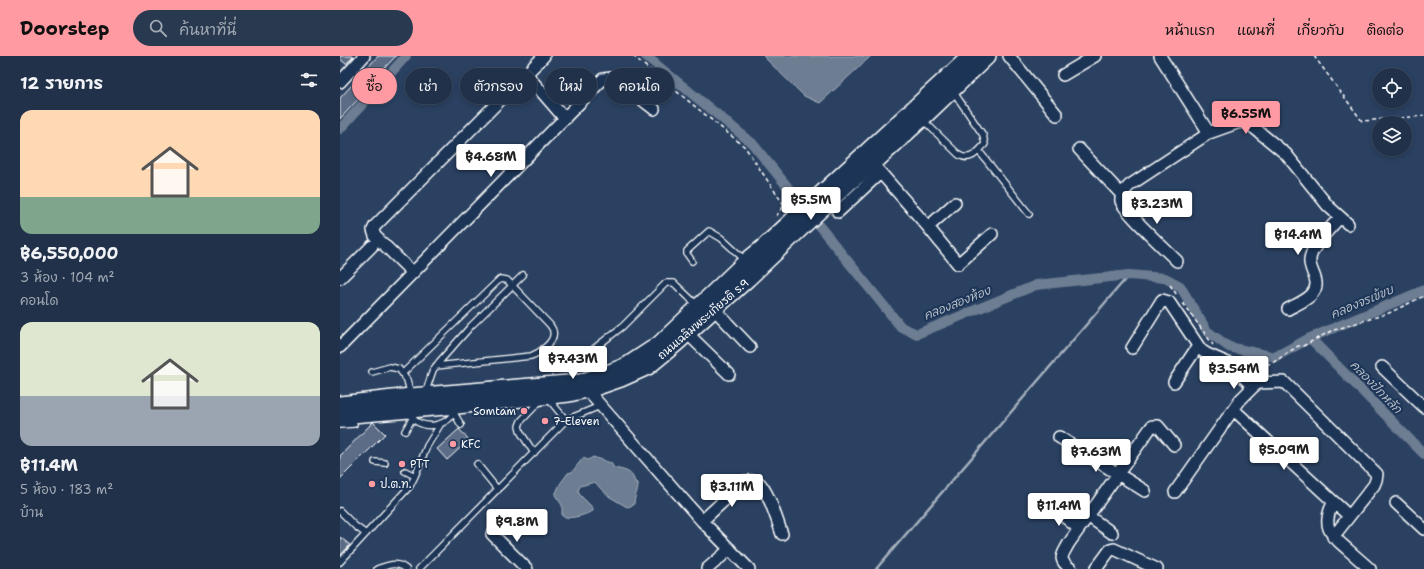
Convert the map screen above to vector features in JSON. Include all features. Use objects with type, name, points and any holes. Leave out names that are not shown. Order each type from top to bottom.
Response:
[{"type":"main road","name":"ถนนเฉลิมพระเกียรติ ร.9","points":[[949,85],[970,56]]},
{"type":"main road","name":"ถนนเฉลิมพระเกียรติ ร.9","points":[[340,416],[414,405],[583,386],[621,379],[648,367],[714,309],[767,252],[846,178],[949,85],[988,56]]},
{"type":"main road","name":"ถนนเฉลิมพระเกียรติ ร.9","points":[[846,178],[876,168],[917,115]]},
{"type":"main road","name":"ถนนเฉลิมพระเกียรติ ร.9","points":[[340,404],[414,405],[456,410],[569,394],[627,365],[659,344],[746,261],[767,252]]},
{"type":"street","points":[[342,77],[364,56]]},
{"type":"street","points":[[533,68],[544,56]]},
{"type":"street","points":[[1009,56],[1057,115]]},
{"type":"street","points":[[1063,76],[1095,56]]},
{"type":"street","points":[[1160,56],[1209,133]]},
{"type":"street","points":[[340,347],[603,80],[611,78],[618,81],[654,109]]},
{"type":"street","points":[[537,87],[565,119]]},
{"type":"street","points":[[413,273],[375,236],[375,226],[498,104]]},
{"type":"street","points":[[1122,200],[1130,185],[1209,133],[1240,122],[1248,123],[1255,127],[1286,154],[1328,206],[1344,221],[1314,248],[1310,259],[1317,283],[1316,289],[1308,297],[1288,309]]},
{"type":"street","points":[[1079,149],[1142,226],[1177,261]]},
{"type":"street","points":[[838,212],[876,168],[928,227],[958,264],[992,234]]},
{"type":"street","points":[[928,227],[955,203]]},
{"type":"street","points":[[340,278],[372,246]]},
{"type":"street","points":[[1132,348],[1162,300],[1169,302],[1200,350],[1232,365],[1253,386]]},
{"type":"street","points":[[714,309],[750,347]]},
{"type":"street","points":[[687,333],[729,374]]},
{"type":"street","points":[[1174,382],[1198,346]]},
{"type":"street","points":[[1382,368],[1424,407]]},
{"type":"street","points":[[1175,492],[1240,400],[1253,386],[1258,383],[1284,382],[1376,474],[1374,485],[1333,537]]},
{"type":"street","points":[[583,386],[702,521],[730,549],[744,567]]},
{"type":"street","points":[[1234,410],[1285,456],[1333,503],[1349,516]]},
{"type":"street","points":[[1071,569],[1063,563],[1062,557],[1078,529],[1152,426],[1158,426],[1174,445]]},
{"type":"street","points":[[1059,437],[1145,491]]},
{"type":"street","points":[[702,521],[735,490],[746,482],[752,480],[758,482],[765,490],[782,534]]},
{"type":"street","points":[[1333,503],[1328,517],[1329,529],[1333,537],[1370,569]]},
{"type":"street","points":[[1396,503],[1424,529]]},
{"type":"street","points":[[1054,508],[1078,529]]},
{"type":"street","points":[[1088,516],[1112,534]]},
{"type":"street","points":[[492,534],[527,569]]},
{"type":"street","points":[[707,569],[730,549]]},
{"type":"street","points":[[1096,569],[1110,550],[1114,549],[1157,569]]},
{"type":"lane","points":[[917,115],[964,158],[970,158],[979,151],[985,144],[984,135],[949,85]]},
{"type":"lane","points":[[979,151],[1029,214]]},
{"type":"lane","points":[[692,261],[687,254],[687,251],[704,233],[709,230],[721,238],[746,261]]},
{"type":"lane","points":[[405,431],[414,405],[436,366],[471,326],[523,275]]},
{"type":"lane","points":[[403,373],[500,279],[504,279],[512,286],[554,331],[554,336],[544,348],[531,356],[436,366]]},
{"type":"lane","points":[[591,351],[623,326],[666,283],[674,283],[699,306]]},
{"type":"lane","points":[[372,372],[390,367],[399,368],[407,380],[418,423],[426,425],[446,422],[456,410]]},
{"type":"lane","points":[[534,453],[521,433],[519,426],[521,421],[538,403],[546,400],[551,402],[566,420]]},
{"type":"lane","points":[[419,569],[566,420],[600,406]]},
{"type":"lane","points":[[456,410],[461,425]]},
{"type":"lane","points":[[340,425],[354,424]]},
{"type":"lane","points":[[340,562],[410,486],[427,446],[440,424]]},
{"type":"lane","points":[[427,446],[432,450]]},
{"type":"lane","points":[[375,462],[385,463]]},
{"type":"lane","points":[[477,464],[498,490]]},
{"type":"lane","points":[[405,471],[415,476]]},
{"type":"lane","points":[[340,511],[355,526],[366,534]]},
{"type":"lane","points":[[377,569],[394,564],[406,569]]},
{"type":"path","points":[[633,56],[745,147],[784,204],[775,218]]},
{"type":"path","points":[[1314,56],[1362,121],[1424,116]]},
{"type":"path","points":[[1170,285],[1213,346]]},
{"type":"path","points":[[1239,358],[1271,364],[1298,346],[1303,346],[1331,331],[1389,314],[1424,296]]},
{"type":"water","points":[[763,56],[871,56],[820,103],[804,96]]},
{"type":"water","points":[[593,457],[611,463],[614,468],[627,471],[632,475],[635,482],[638,483],[634,505],[627,507],[610,497],[595,482],[580,486],[578,491],[593,508],[593,511],[574,517],[562,516],[562,505],[555,495],[560,484],[568,473],[572,472],[583,458],[588,460]]},
{"type":"building","points":[[340,56],[354,56],[346,64],[340,59]]},
{"type":"building","points":[[378,56],[396,56],[385,68],[367,68]]},
{"type":"building","points":[[352,85],[352,104],[354,104],[340,119],[340,98]]},
{"type":"building","points":[[373,422],[385,434],[340,479],[340,456]]},
{"type":"building","name":"KFC","points":[[459,429],[469,440],[447,460],[437,449]]},
{"type":"building","points":[[340,537],[350,545],[340,556]]},
{"type":"waterway","points":[[340,129],[406,56]]},
{"type":"waterway","name":"คลองสองห้อง","points":[[646,56],[752,143],[901,327],[917,334],[1036,285],[1129,275],[1165,278],[1180,286],[1207,331],[1229,347],[1275,357],[1310,338],[1424,290]]},
{"type":"waterway","points":[[876,569],[1129,275]]},
{"type":"waterway","name":"คลองปักหลัก","points":[[1310,338],[1424,454]]},
{"type":"place","name":"Somtam","points":[[524,411]]},
{"type":"place","name":"7-Eleven","points":[[545,421]]},
{"type":"place","name":"KFC","points":[[453,444]]},
{"type":"place","name":"PTT","points":[[402,464]]},
{"type":"place","name":"ป.ต.ท.","points":[[372,484]]},
{"type":"water label","name":"คลองจรเข้ขบ","points":[[1362,302]]}]
